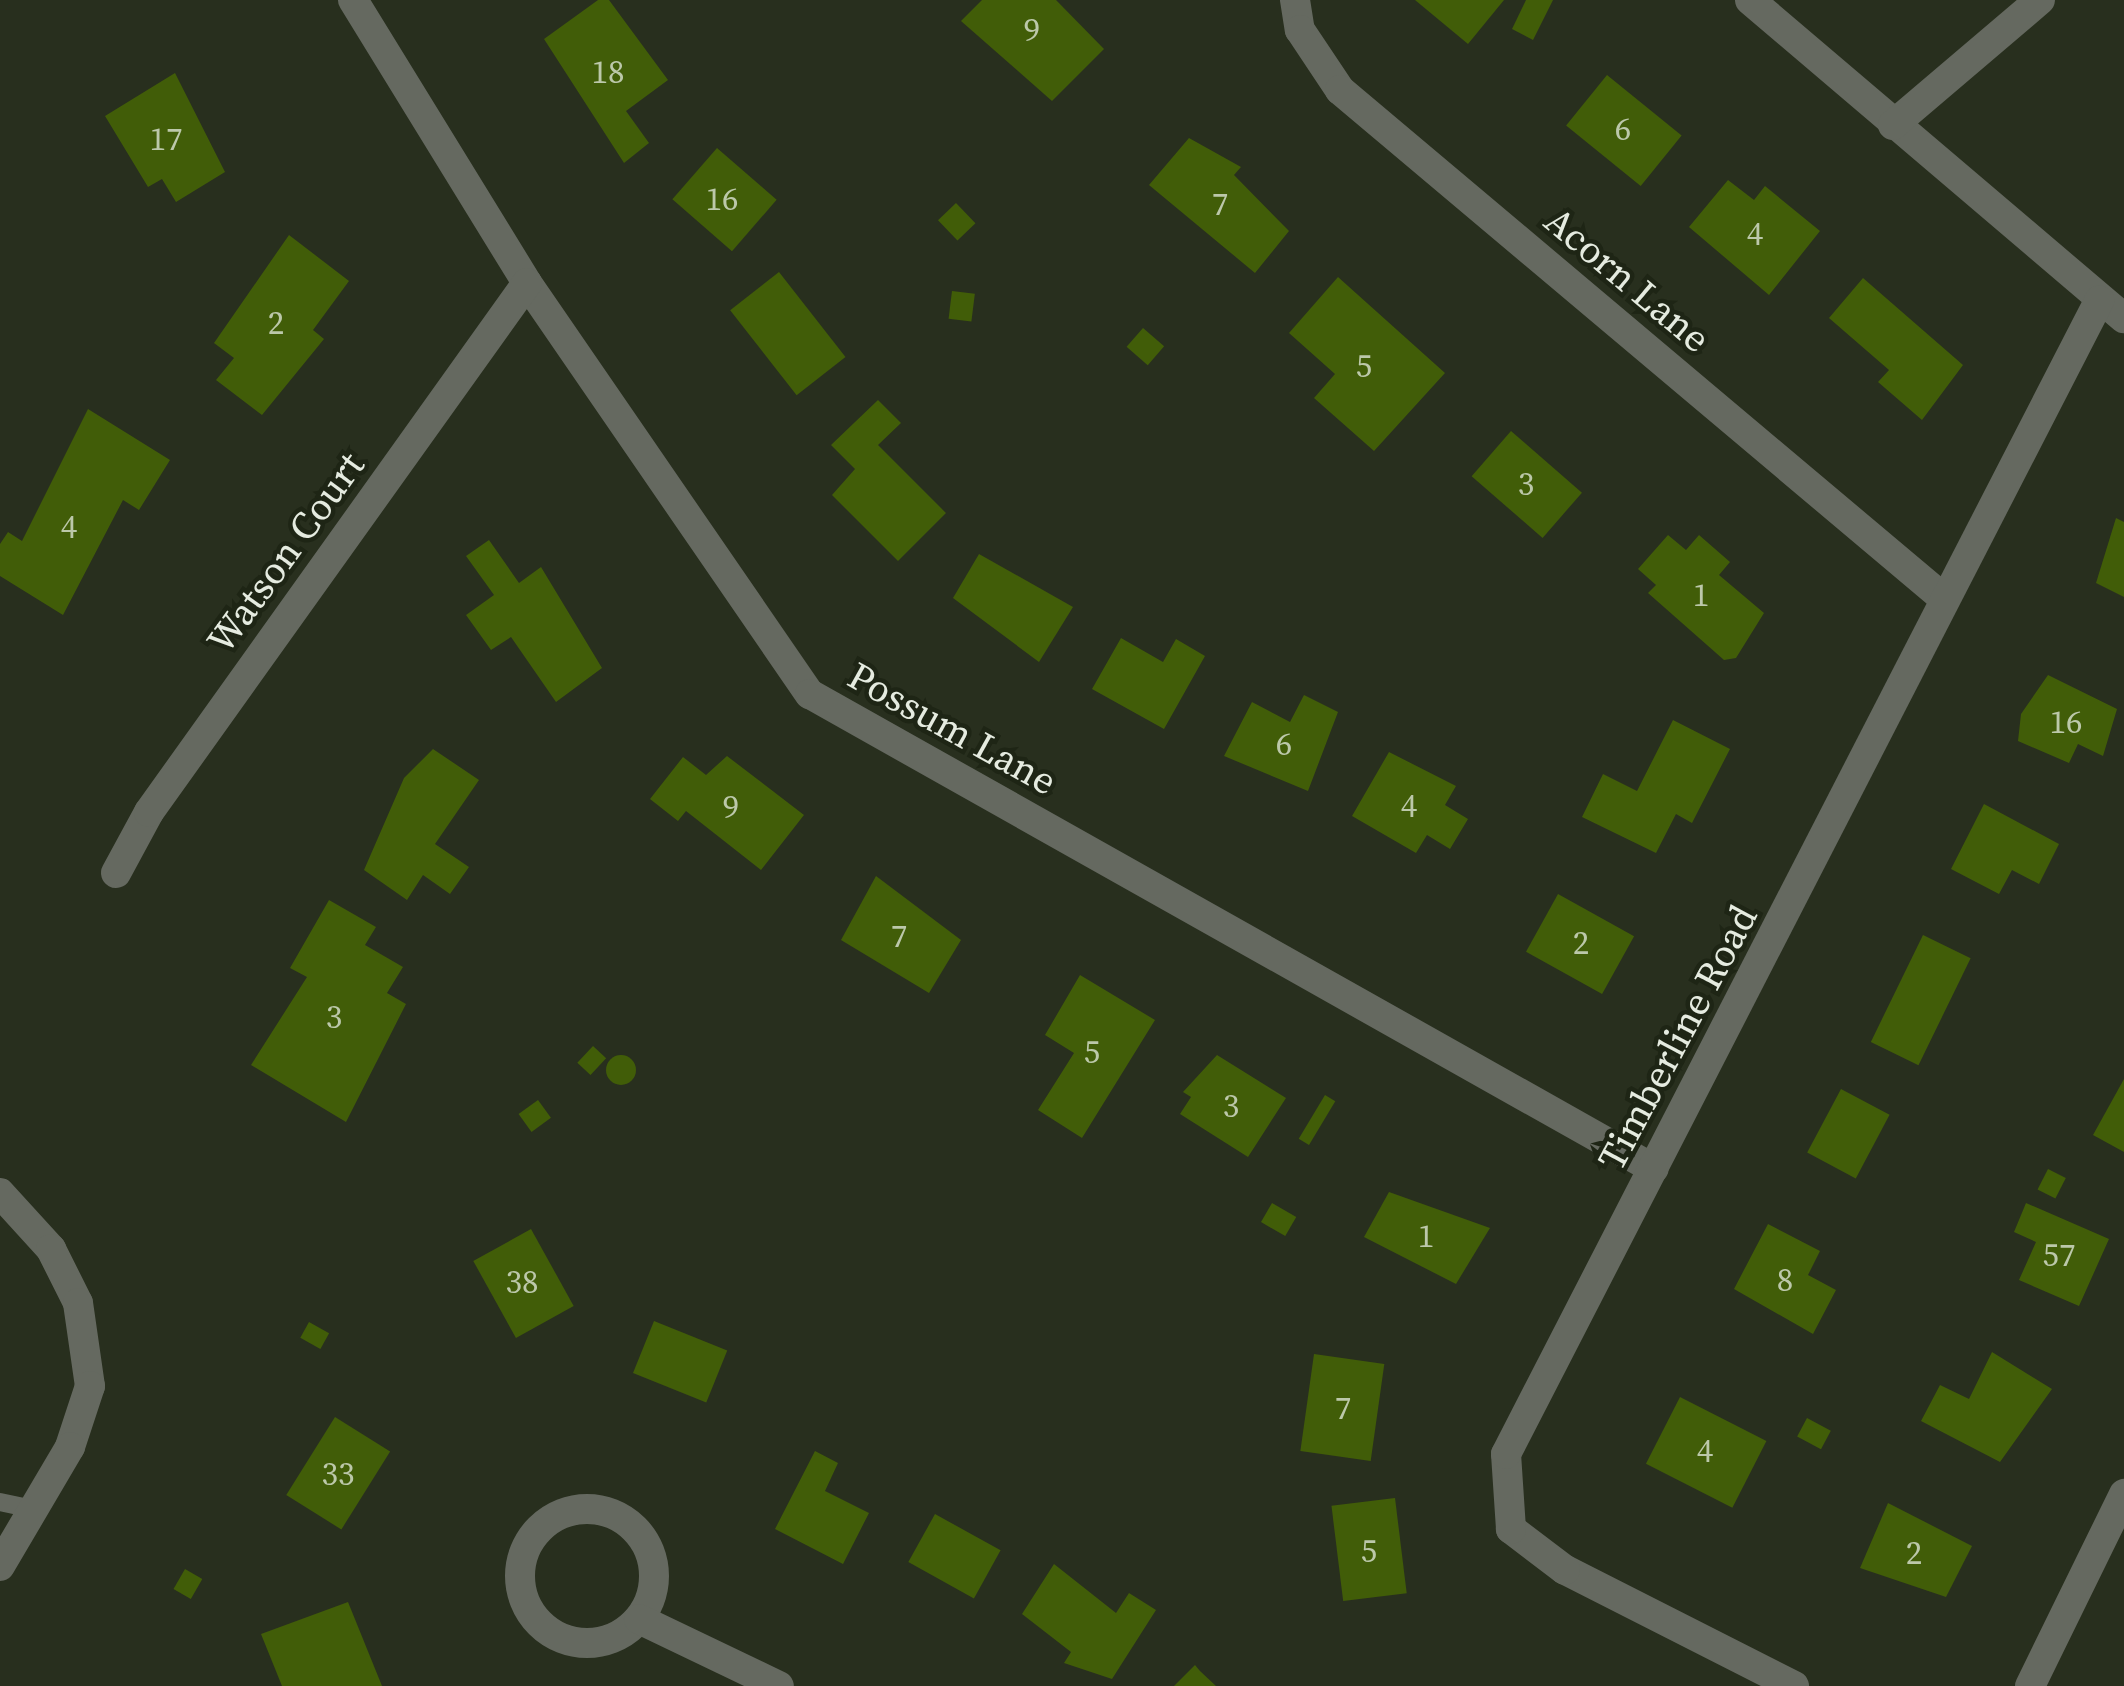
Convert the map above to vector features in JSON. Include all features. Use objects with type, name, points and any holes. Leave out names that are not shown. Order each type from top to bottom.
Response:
[{"type":"street","name":"Possum Lane","points":[[353,0],[527,283],[810,694],[1654,1169]]},
{"type":"street","name":"Acorn Lane","points":[[1295,0],[1300,30],[1340,90],[1941,596]]},
{"type":"street","points":[[1750,0],[2112,309]]},
{"type":"street","points":[[1893,125],[2041,0]]},
{"type":"street","name":"Watson Court","points":[[116,873],[148,812],[527,283]]},
{"type":"street","name":"Timberline Road","points":[[1794,1686],[1564,1570],[1510,1529],[1506,1454],[1941,596],[2112,309]]},
{"type":"street","points":[[0,1192],[51,1249],[88,1343],[89,1386],[38,1510],[0,1566]]},
{"type":"street","points":[[2030,1686],[2124,1494]]},
{"type":"street","points":[[583,1508],[626,1520],[652,1555],[639,1619],[602,1642],[539,1624],[519,1586],[542,1524],[583,1508]]},
{"type":"street","points":[[639,1619],[779,1686]]},
{"type":"lane","points":[[0,1502],[38,1510]]},
{"type":"building","points":[[598,0],[609,0],[668,80],[626,111],[649,143],[624,163],[544,39]]},
{"type":"building","points":[[982,0],[1056,0],[1104,49],[1052,101],[961,21]]},
{"type":"building","points":[[1415,0],[1504,0],[1468,44]]},
{"type":"building","points":[[1526,0],[1553,0],[1533,40],[1512,29]]},
{"type":"building","points":[[175,73],[225,172],[176,202],[162,179],[148,187],[105,116]]},
{"type":"building","points":[[1607,75],[1682,135],[1641,186],[1566,126]]},
{"type":"building","points":[[1189,138],[1241,167],[1234,175],[1289,231],[1255,273],[1149,185]]},
{"type":"building","points":[[717,148],[777,200],[732,251],[672,199]]},
{"type":"building","points":[[1728,180],[1754,200],[1765,186],[1820,231],[1769,295],[1689,227]]},
{"type":"building","points":[[956,203],[975,223],[957,241],[938,220]]},
{"type":"building","points":[[289,235],[349,281],[313,330],[324,339],[262,415],[216,380],[234,358],[214,343]]},
{"type":"building","points":[[779,272],[845,357],[797,395],[730,310]]},
{"type":"building","points":[[1338,277],[1445,373],[1374,451],[1314,398],[1335,374],[1289,333]]},
{"type":"building","points":[[1863,278],[1963,365],[1922,420],[1878,382],[1889,370],[1829,318]]},
{"type":"building","points":[[952,291],[975,294],[971,322],[949,319]]},
{"type":"building","points":[[1143,328],[1164,346],[1148,365],[1127,347]]},
{"type":"building","points":[[878,400],[901,423],[878,445],[946,513],[898,561],[832,495],[855,469],[831,445]]},
{"type":"building","points":[[88,409],[170,460],[139,510],[123,500],[63,615],[0,576],[0,544],[8,532],[22,541]]},
{"type":"building","points":[[1511,431],[1582,493],[1543,538],[1472,476]]},
{"type":"building","points":[[2116,518],[2124,522],[2124,597],[2096,583]]},
{"type":"building","points":[[1668,535],[1686,550],[1699,535],[1730,562],[1719,575],[1764,613],[1736,658],[1724,660],[1648,593],[1656,585],[1638,569]]},
{"type":"building","points":[[489,540],[519,583],[541,567],[602,668],[556,702],[511,637],[491,650],[466,615],[494,595],[466,556]]},
{"type":"building","points":[[979,554],[1073,607],[1039,662],[953,598]]},
{"type":"building","points":[[1121,638],[1163,662],[1176,639],[1205,656],[1164,729],[1092,689]]},
{"type":"building","points":[[2048,675],[2117,709],[2103,756],[2078,744],[2069,763],[2018,741],[2021,714]]},
{"type":"building","points":[[1304,695],[1338,712],[1308,791],[1224,756],[1252,702],[1290,722]]},
{"type":"building","points":[[1673,720],[1730,749],[1692,823],[1676,814],[1656,853],[1582,817],[1603,774],[1637,791]]},
{"type":"building","points":[[433,749],[479,780],[435,844],[469,867],[450,894],[423,875],[407,900],[364,870],[404,778]]},
{"type":"building","points":[[1389,752],[1456,786],[1445,805],[1468,819],[1450,849],[1427,835],[1416,853],[1352,816]]},
{"type":"building","points":[[727,756],[804,815],[761,870],[686,811],[678,821],[650,799],[683,757],[706,775]]},
{"type":"building","points":[[1984,804],[2059,844],[2039,884],[2012,870],[1999,894],[1951,869]]},
{"type":"building","points":[[876,876],[961,940],[929,993],[841,940]]},
{"type":"building","points":[[1558,894],[1634,936],[1602,994],[1526,952]]},
{"type":"building","points":[[329,900],[376,927],[365,945],[403,967],[387,993],[406,1004],[346,1122],[251,1065],[307,977],[290,968]]},
{"type":"building","points":[[1923,935],[1971,958],[1918,1065],[1871,1042]]},
{"type":"building","points":[[1080,975],[1155,1020],[1082,1138],[1038,1110],[1074,1053],[1045,1035]]},
{"type":"building","points":[[593,1046],[606,1058],[590,1075],[577,1063]]},
{"type":"building","points":[[621,1055],[636,1070],[621,1085],[606,1070]]},
{"type":"building","points":[[1217,1055],[1286,1098],[1248,1157],[1180,1114],[1191,1097],[1183,1092]]},
{"type":"building","points":[[2124,1079],[2124,1152],[2093,1135]]},
{"type":"building","points":[[1841,1089],[1890,1115],[1856,1178],[1807,1153]]},
{"type":"building","points":[[1325,1095],[1335,1101],[1309,1145],[1299,1139]]},
{"type":"building","points":[[538,1100],[551,1118],[532,1132],[519,1114]]},
{"type":"building","points":[[2048,1169],[2066,1178],[2055,1199],[2038,1189]]},
{"type":"building","points":[[1389,1192],[1490,1228],[1456,1284],[1364,1237]]},
{"type":"building","points":[[1272,1203],[1296,1217],[1285,1236],[1261,1222]]},
{"type":"building","points":[[2026,1203],[2109,1239],[2079,1306],[2019,1280],[2036,1242],[2014,1232]]},
{"type":"building","points":[[1768,1224],[1820,1251],[1808,1275],[1836,1290],[1813,1334],[1734,1289]]},
{"type":"building","points":[[531,1229],[574,1306],[516,1338],[473,1261]]},
{"type":"building","points":[[654,1321],[727,1351],[706,1403],[633,1373]]},
{"type":"building","points":[[309,1322],[329,1333],[320,1349],[300,1338]]},
{"type":"building","points":[[1992,1352],[2052,1389],[2000,1462],[1921,1421],[1940,1385],[1969,1399]]},
{"type":"building","points":[[1314,1354],[1384,1364],[1371,1461],[1300,1451]]},
{"type":"building","points":[[1680,1397],[1766,1441],[1732,1508],[1646,1464]]},
{"type":"building","points":[[335,1417],[390,1451],[341,1529],[286,1495]]},
{"type":"building","points":[[1807,1418],[1831,1431],[1821,1449],[1797,1437]]},
{"type":"building","points":[[815,1451],[838,1463],[825,1491],[869,1513],[843,1564],[775,1529]]},
{"type":"building","points":[[1395,1498],[1407,1593],[1343,1601],[1331,1506]]},
{"type":"building","points":[[1888,1503],[1972,1546],[1946,1597],[1860,1568]]},
{"type":"building","points":[[935,1514],[1001,1550],[974,1598],[908,1562]]},
{"type":"building","points":[[1054,1564],[1116,1613],[1129,1593],[1156,1610],[1112,1679],[1064,1663],[1071,1652],[1022,1614]]},
{"type":"building","points":[[185,1569],[202,1579],[191,1599],[174,1589]]},
{"type":"building","points":[[348,1602],[382,1686],[282,1686],[261,1634]]},
{"type":"building","points":[[1195,1665],[1216,1686],[1174,1686]]}]
